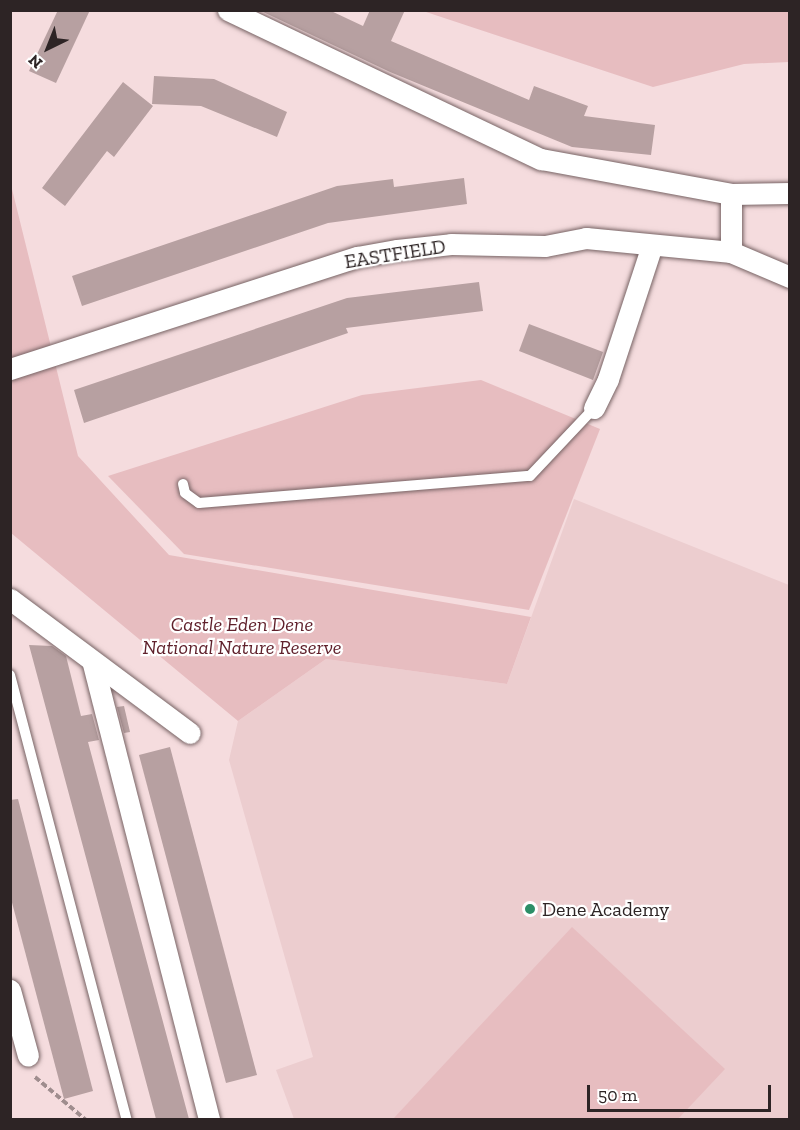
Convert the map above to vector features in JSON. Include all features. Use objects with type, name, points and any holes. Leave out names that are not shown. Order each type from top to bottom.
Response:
[{"type":"street","points":[[228,10],[541,159],[731,194],[789,193]]},
{"type":"street","points":[[731,194],[731,252]]},
{"type":"street","name":"EASTFIELD","points":[[10,369],[357,257],[451,244],[545,246],[586,238],[651,248],[731,252],[789,277]]},
{"type":"street","points":[[594,408],[608,379],[651,248]]},
{"type":"street","points":[[10,599],[93,664],[190,733]]},
{"type":"street","points":[[93,664],[209,1119]]},
{"type":"street","points":[[10,990],[26,1063]]},
{"type":"lane","points":[[183,484],[185,493],[199,503],[530,476],[594,408]]},
{"type":"lane","points":[[10,675],[127,1119]]},
{"type":"path","points":[[26,1063],[88,1119]]},
{"type":"shaded area","name":"Dene Academy","points":[[574,499],[789,585],[789,1119],[294,1119],[276,1070],[313,1057],[229,760],[238,721],[326,659],[507,684]]},
{"type":"green space","points":[[423,11],[789,11],[789,62],[744,64],[653,87]]},
{"type":"green space","name":"Castle Eden Dene National Nature Reserve","points":[[10,181],[78,456],[169,555],[531,617],[507,684],[326,659],[238,721],[11,533]]},
{"type":"green space","points":[[481,380],[600,429],[529,610],[184,554],[108,476],[362,395]]},
{"type":"green space","points":[[572,927],[725,1069],[678,1119],[393,1119]]},
{"type":"building","points":[[58,10],[90,10],[56,83],[29,71]]},
{"type":"building","points":[[259,10],[329,10],[363,26],[370,10],[405,10],[391,41],[529,100],[534,86],[588,106],[584,116],[655,125],[651,155],[572,147],[390,72]]},
{"type":"building","points":[[154,76],[214,79],[287,112],[277,137],[201,106],[152,104]]},
{"type":"building","points":[[123,82],[153,106],[114,157],[107,151],[65,206],[42,188]]},
{"type":"building","points":[[464,178],[467,204],[328,223],[82,306],[72,276],[337,186],[393,179],[394,187]]},
{"type":"building","points":[[479,282],[483,311],[346,328],[348,333],[84,423],[74,390],[347,298]]},
{"type":"building","points":[[529,324],[603,352],[593,380],[519,351]]},
{"type":"building","points":[[29,645],[52,646],[66,656],[81,716],[92,714],[99,740],[88,742],[189,1119],[156,1119]]},
{"type":"building","points":[[124,706],[130,732],[124,733],[117,707]]},
{"type":"building","points":[[170,747],[257,1075],[226,1083],[139,755]]},
{"type":"building","points":[[18,799],[93,1091],[64,1099],[10,895],[10,800]]},
{"type":"place","name":"Dene Academy","points":[[530,909]]}]
